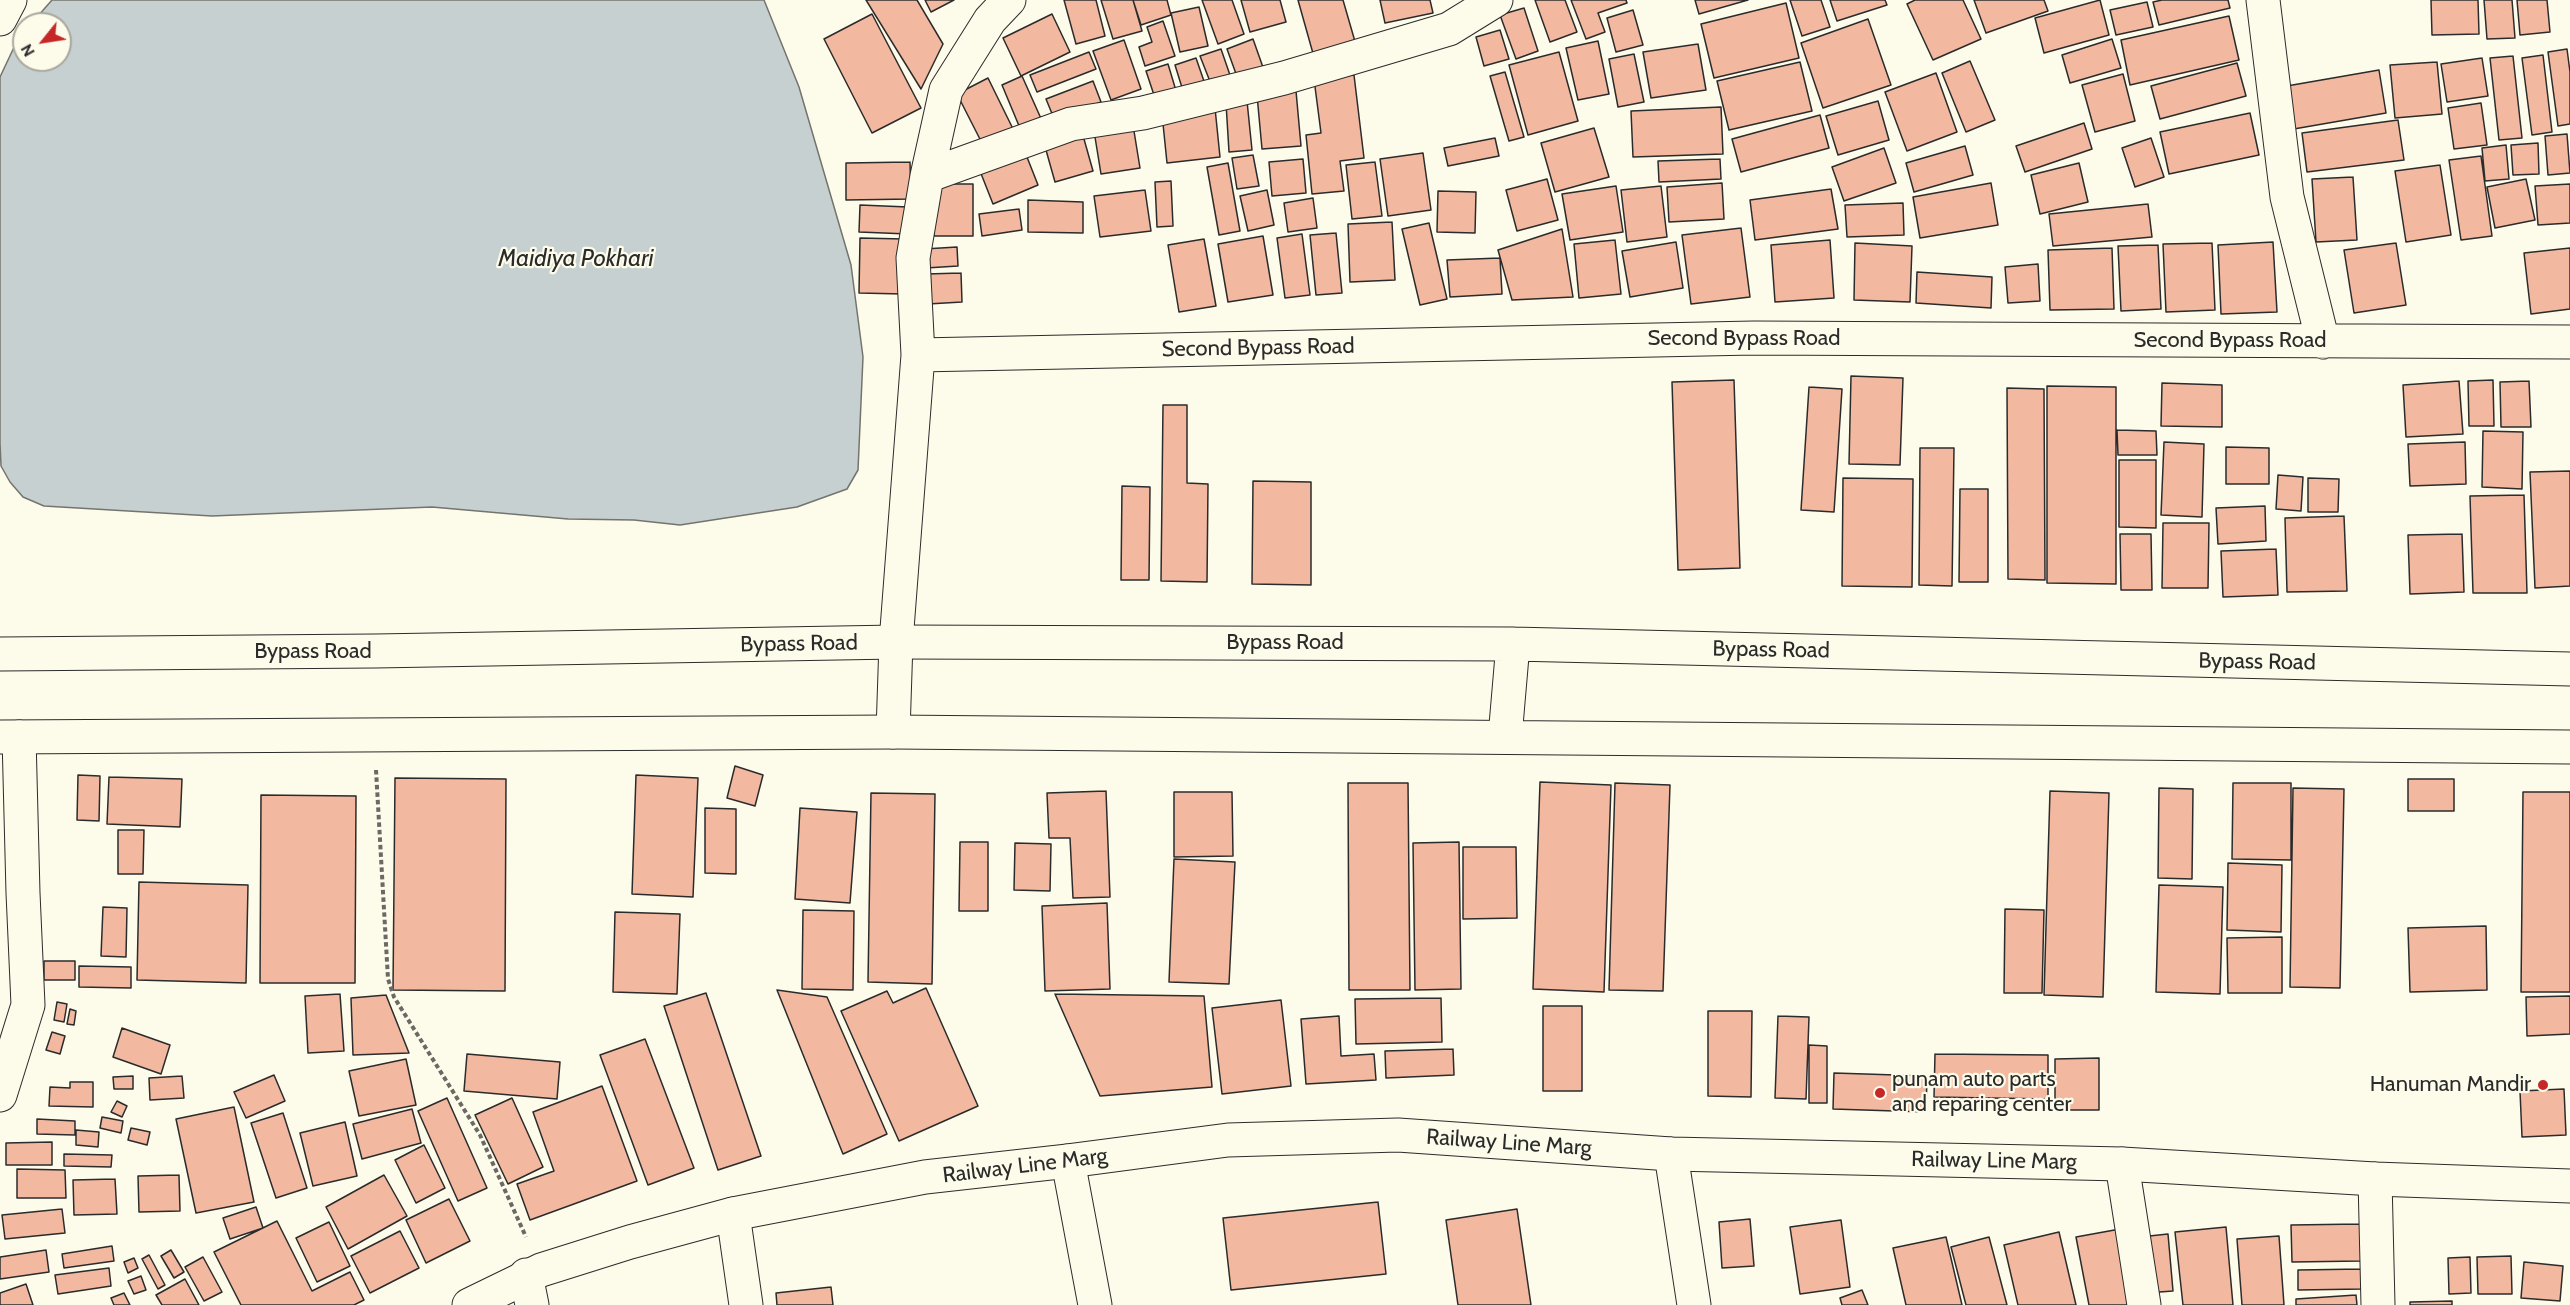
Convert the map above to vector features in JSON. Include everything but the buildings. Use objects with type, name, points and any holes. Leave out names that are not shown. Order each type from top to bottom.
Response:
[{"type":"main road","points":[[0,19],[10,0]]},
{"type":"main road","points":[[893,732],[896,642],[918,355],[913,258],[927,176],[946,90],[990,20],[1009,0]]},
{"type":"main road","points":[[927,176],[1071,124],[1143,113],[1284,78],[1449,29],[1496,0]]},
{"type":"main road","points":[[2263,0],[2287,197],[2323,342]]},
{"type":"main road","name":"Second Bypass Road","points":[[918,355],[1754,338],[2570,342]]},
{"type":"main road","name":"Bypass Road","points":[[0,654],[375,651],[896,642],[1513,644],[2570,669]]},
{"type":"main road","points":[[1505,737],[1513,644]]},
{"type":"main road","points":[[0,1095],[28,1005],[10,737],[893,732],[2570,747]]},
{"type":"main road","name":"Railway Line Marg","points":[[469,1305],[533,1283],[630,1242],[733,1214],[925,1177],[1228,1140],[1398,1136],[1671,1154],[2122,1164],[2375,1179],[2570,1186]]},
{"type":"main road","points":[[1671,1154],[1694,1305]]},
{"type":"main road","points":[[1068,1161],[1095,1305]]},
{"type":"main road","points":[[2122,1164],[2144,1305]]},
{"type":"main road","points":[[2375,1179],[2378,1305]]},
{"type":"main road","points":[[733,1214],[746,1305]]},
{"type":"path","points":[[374,734],[388,979],[394,997],[480,1135],[533,1283]]},
{"type":"water","name":"Maidiya Pokhari","points":[[52,0],[764,0],[799,87],[851,265],[863,357],[858,470],[847,489],[797,507],[680,525],[634,520],[568,519],[432,507],[212,516],[44,506],[23,497],[10,482],[1,466],[0,77],[12,52],[12,72],[72,72],[72,12],[42,12]]},
{"type":"place","name":"Hanuman Mandir","points":[[2543,1085]]},
{"type":"place","name":"punam auto parts and reparing center","points":[[1880,1093]]}]
